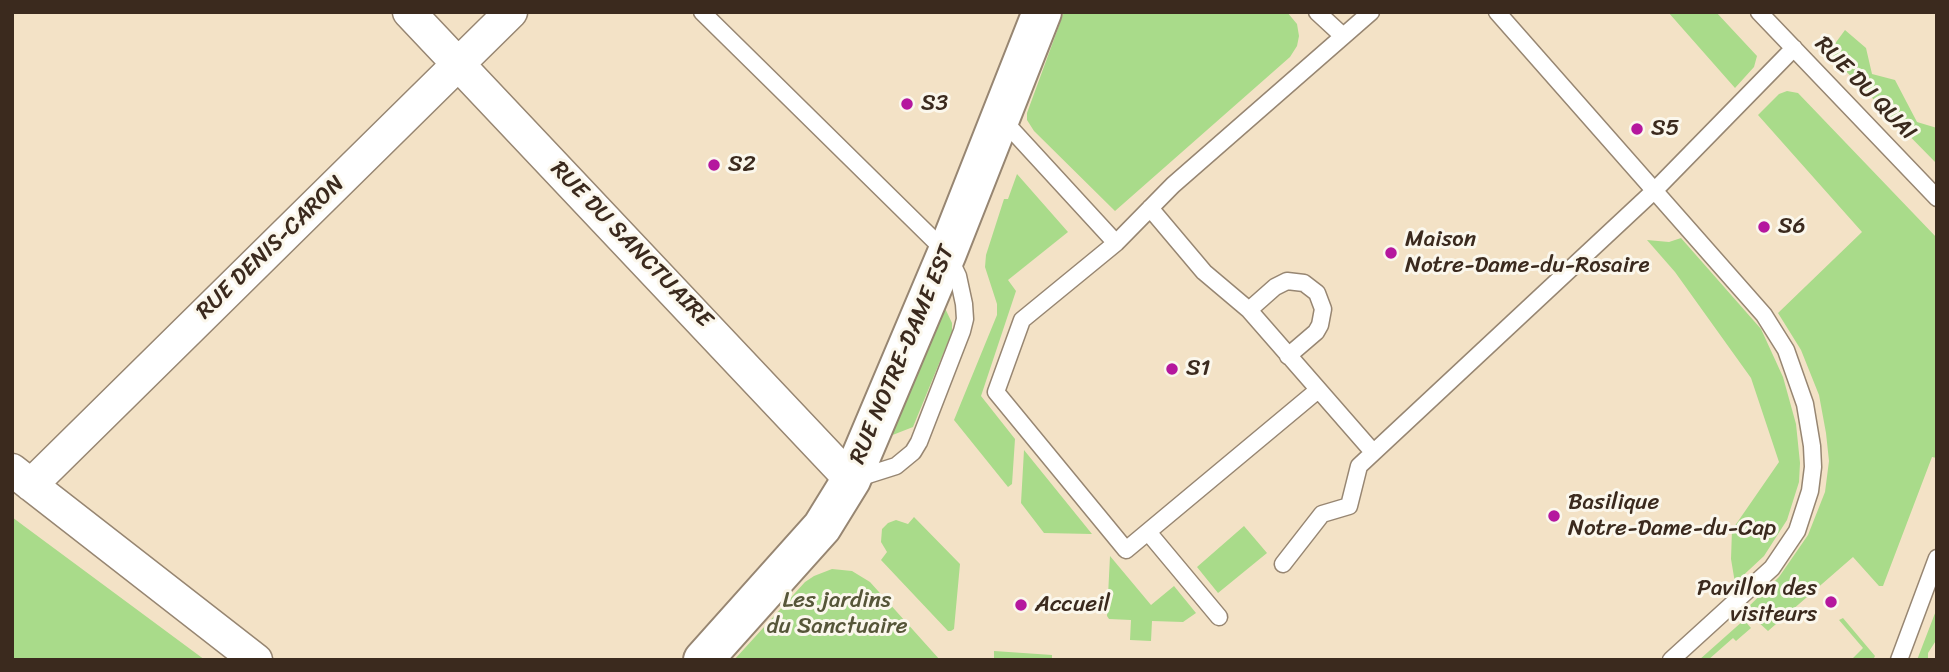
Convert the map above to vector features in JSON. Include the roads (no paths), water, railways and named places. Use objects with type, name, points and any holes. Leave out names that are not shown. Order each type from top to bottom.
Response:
[{"type":"street","name":"RUE DU SANCTUAIRE","points":[[409,12],[850,480]]},
{"type":"street","name":"RUE DENIS-CARON","points":[[22,478],[460,64],[511,12]]},
{"type":"street","name":"RUE NOTRE-DAME EST","points":[[703,660],[822,527],[850,480],[947,254],[1042,12]]},
{"type":"street","points":[[22,478],[256,660]]},
{"type":"lane","points":[[702,12],[947,254]]},
{"type":"lane","points":[[1317,12],[1343,36]]},
{"type":"lane","points":[[1318,390],[1126,551],[996,392],[1022,320],[1116,243],[1173,185],[1371,12]]},
{"type":"lane","points":[[1496,12],[1764,314],[1786,350],[1805,404],[1812,446],[1810,491],[1797,531],[1772,568],[1671,660]]},
{"type":"lane","name":"RUE DU QUAI","points":[[1759,12],[1937,198]]},
{"type":"lane","points":[[1283,564],[1322,514],[1349,506],[1359,466],[1655,190],[1794,48]]},
{"type":"lane","points":[[1000,117],[1116,243]]},
{"type":"lane","points":[[1150,208],[1203,272],[1249,310],[1373,452]]},
{"type":"lane","points":[[1249,310],[1275,287],[1287,281],[1304,283],[1317,293],[1323,309],[1320,325],[1316,332],[1288,356]]},
{"type":"lane","points":[[1148,532],[1219,617]]},
{"type":"lane","points":[[1899,660],[1937,558]]},
{"type":"place","name":"S3","points":[[907,104]]},
{"type":"place","name":"S5","points":[[1637,129]]},
{"type":"place","name":"S2","points":[[714,165]]},
{"type":"place","name":"S6","points":[[1764,227]]},
{"type":"place","name":"Maison Notre-Dame-du-Rosaire","points":[[1391,253]]},
{"type":"place","name":"S1","points":[[1172,369]]},
{"type":"place","name":"Basilique Notre-Dame-du-Cap","points":[[1554,516]]},
{"type":"place","name":"Pavillon des visiteurs","points":[[1831,602]]},
{"type":"place","name":"Accueil","points":[[1021,605]]},
{"type":"park label","name":"Les jardins du Sanctuaire","points":[[837,614]]}]
